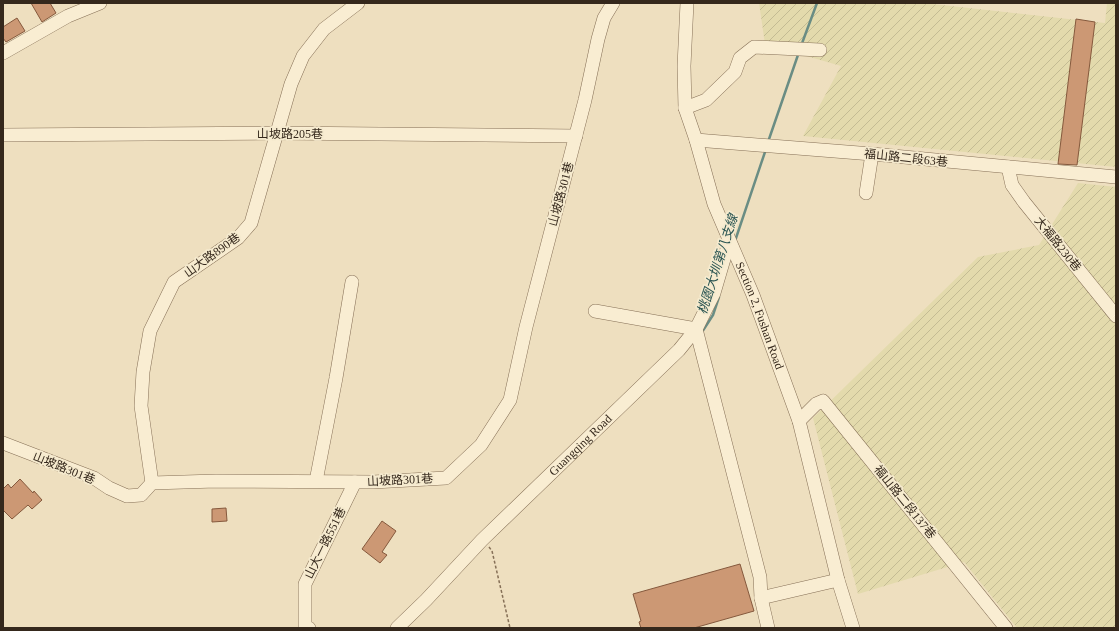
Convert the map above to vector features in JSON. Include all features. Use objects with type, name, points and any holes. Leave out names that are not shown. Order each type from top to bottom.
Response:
[{"type":"street","points":[[3,53],[68,16],[100,3]]},
{"type":"street","name":"山大路890巷","points":[[152,483],[141,406],[143,372],[150,331],[174,282],[238,238],[252,223],[291,84],[303,56],[324,29],[358,3]]},
{"type":"street","name":"山坡路301巷","points":[[3,443],[94,478],[109,488],[127,496],[141,495],[152,483],[216,481],[373,482],[446,478],[481,444],[510,400],[526,326],[586,100],[598,39],[604,18],[612,3]]},
{"type":"street","name":"Section 2, Fushan Road","points":[[687,3],[684,66],[685,108],[696,140],[714,204],[752,295],[799,421],[838,580],[853,628]]},
{"type":"street","points":[[685,108],[706,100],[735,72],[740,58],[754,48],[820,50]]},
{"type":"street","name":"山坡路205巷","points":[[3,135],[278,133],[576,136]]},
{"type":"street","name":"福山路二段63巷","points":[[696,140],[872,154],[1116,177]]},
{"type":"street","points":[[866,193],[872,154]]},
{"type":"street","name":"大福路230巷","points":[[1008,167],[1012,185],[1116,316]]},
{"type":"street","name":"Guangqing Road","points":[[398,628],[482,540],[679,350],[696,329],[714,293],[729,242]]},
{"type":"street","points":[[316,481],[336,378],[352,282]]},
{"type":"street","points":[[595,311],[696,329],[758,570],[761,598],[768,628]]},
{"type":"street","name":"福山路二段137巷","points":[[799,421],[816,404],[823,401],[1006,628]]},
{"type":"street","name":"山大一路551巷","points":[[309,628],[305,627],[305,584],[354,482]]},
{"type":"street","points":[[761,598],[838,580]]},
{"type":"path","points":[[482,540],[492,551],[510,628]]},
{"type":"shaded area","points":[[759,3],[924,3],[1105,23],[1107,3],[1116,3],[1116,167],[803,136],[841,66],[765,44]]},
{"type":"shaded area","points":[[1078,183],[1116,187],[1116,628],[1017,628],[964,562],[858,594],[813,418],[978,257],[1039,245]]},
{"type":"building","points":[[31,3],[50,3],[56,13],[42,22]]},
{"type":"building","points":[[17,18],[25,31],[6,42],[3,38],[3,27]]},
{"type":"building","points":[[1076,19],[1095,22],[1077,165],[1058,164]]},
{"type":"building","points":[[20,479],[42,500],[32,509],[28,505],[12,519],[3,510],[3,489],[8,484],[11,488]]},
{"type":"building","points":[[226,508],[227,521],[212,522],[212,509]]},
{"type":"building","points":[[382,521],[396,531],[382,552],[387,555],[380,563],[362,549]]},
{"type":"building","points":[[740,564],[754,611],[694,628],[641,628],[639,622],[641,621],[633,594]]},
{"type":"waterway","name":"桃園大圳第八支線","points":[[801,46],[817,3]]},
{"type":"waterway","name":"桃園大圳第八支線","points":[[768,142],[799,52]]},
{"type":"waterway","name":"桃園大圳第八支線","points":[[735,241],[766,149]]},
{"type":"waterway","name":"桃園大圳第八支線","points":[[702,332],[713,315],[719,297]]}]
